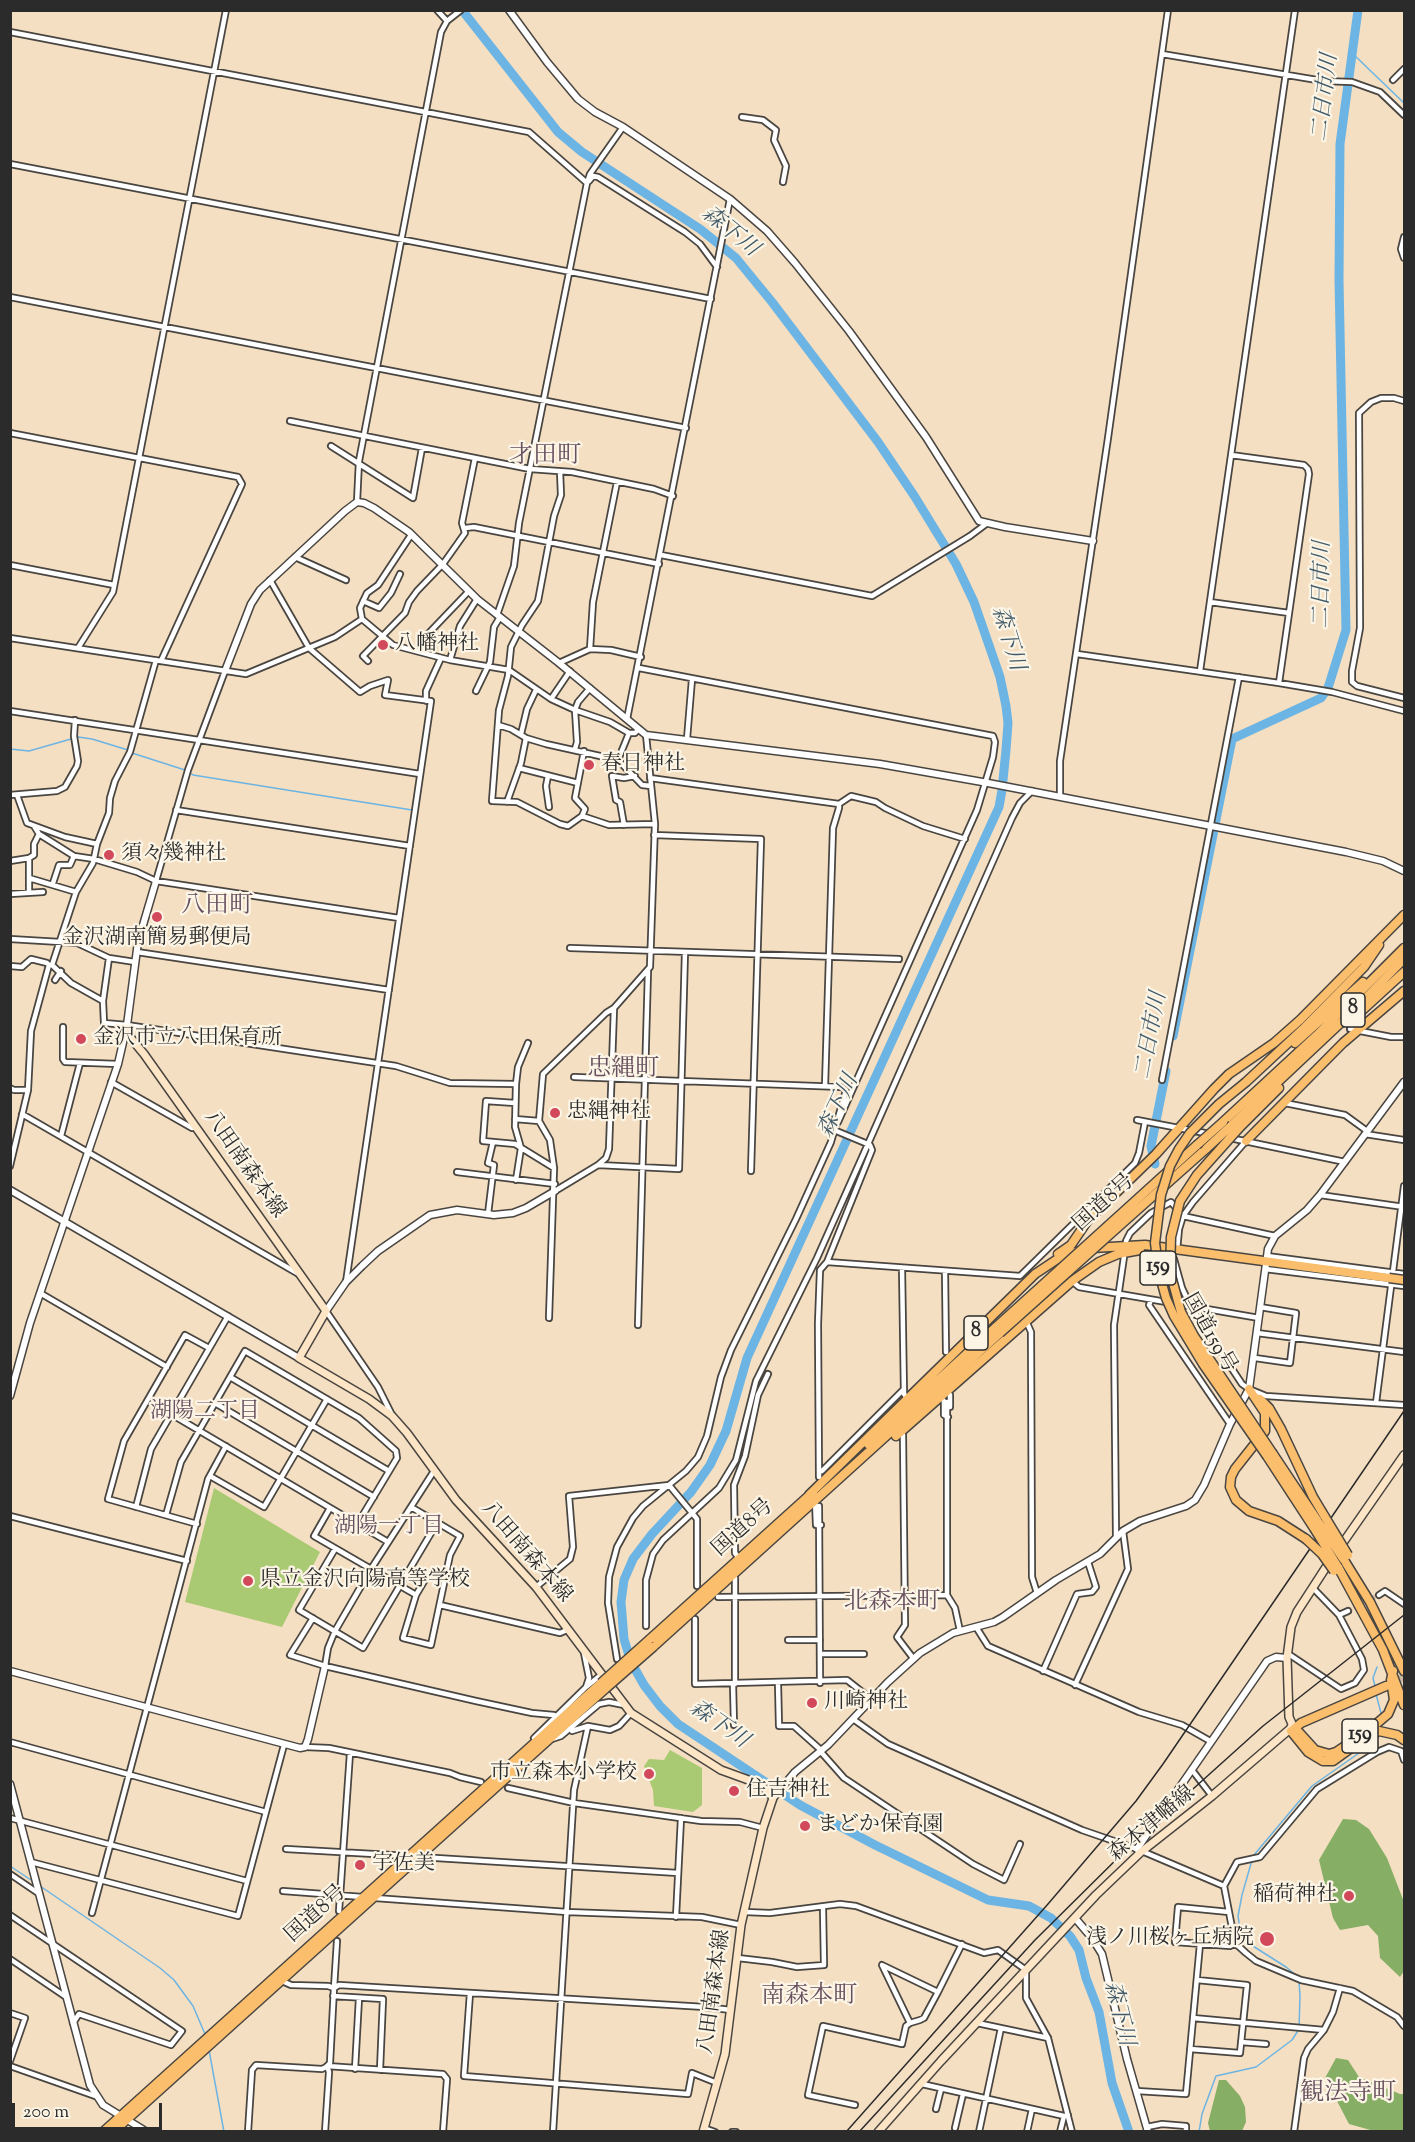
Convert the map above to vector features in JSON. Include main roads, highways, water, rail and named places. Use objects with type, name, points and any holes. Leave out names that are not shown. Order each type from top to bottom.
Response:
[{"type":"highway","points":[[1035,1274],[1045,1263],[1071,1245],[1088,1220],[1153,1156],[1229,1074],[1304,1020],[1404,915]]},
{"type":"highway","points":[[1246,1082],[1303,1029],[1364,967],[1375,954],[1383,936]]},
{"type":"highway","name":"国道8号","points":[[1115,1225],[1197,1145],[1317,1035],[1404,948]]},
{"type":"highway","name":"8","points":[[1301,1061],[1404,959]]},
{"type":"highway","name":"国道159号","points":[[1392,961],[1381,965],[1307,1033],[1219,1104],[1190,1133],[1170,1166],[1156,1218],[1155,1243],[1159,1274],[1174,1316],[1215,1383],[1319,1523],[1341,1563],[1352,1572],[1370,1602],[1404,1671]]},
{"type":"highway","name":"8","points":[[1314,1048],[1319,1049],[1404,972]]},
{"type":"highway","points":[[1246,1141],[1353,1030],[1404,991]]},
{"type":"highway","name":"国道159号","points":[[1270,1455],[1181,1312],[1170,1272],[1170,1238],[1180,1202],[1197,1174],[1236,1126],[1300,1068],[1301,1061]]},
{"type":"highway","name":"国道8号","points":[[215,2036],[509,1764],[732,1575],[1115,1225],[1206,1148],[1236,1126]]},
{"type":"highway","name":"8","points":[[816,1499],[821,1477],[905,1394],[1035,1274],[1059,1258],[1092,1248],[1145,1245],[1175,1253]]},
{"type":"highway","name":"8","points":[[838,1480],[945,1397],[1072,1281],[1099,1262],[1118,1254],[1147,1250],[1404,1280]]},
{"type":"highway","name":"国道8号","points":[[651,1643],[740,1558],[838,1480],[998,1330]]},
{"type":"highway","name":"159","points":[[1341,1563],[1322,1554],[1293,1529],[1249,1510],[1236,1500],[1230,1487],[1231,1477],[1266,1431],[1266,1413],[1249,1389],[1269,1408],[1281,1429],[1313,1497],[1319,1523],[1341,1563],[1393,1671],[1404,1705]]},
{"type":"highway","name":"159","points":[[1370,1602],[1404,1657]]},
{"type":"highway","name":"159","points":[[1292,1727],[1315,1750],[1329,1754],[1336,1752],[1388,1714],[1394,1700],[1391,1680],[1393,1671]]},
{"type":"highway","name":"国道8号","points":[[103,2132],[123,2118],[375,1898],[550,1739],[603,1682]]},
{"type":"highway","name":"159","points":[[1292,1727],[1385,1684]]},
{"type":"highway","name":"159","points":[[1292,1727],[1308,1752],[1318,1759],[1328,1761],[1338,1758],[1379,1731],[1397,1735],[1404,1740]]},
{"type":"highway","name":"国道8号","points":[[113,2132],[123,2118]]},
{"type":"main road","name":"八田南森本線","points":[[126,1028],[326,1311],[299,1358],[369,1399],[392,1416],[456,1500],[536,1587],[603,1682],[630,1713],[722,1770],[754,1782],[773,1798],[763,1828],[741,1925],[726,2054],[704,2130]]},
{"type":"main road","points":[[1292,1727],[1289,1717],[1287,1656],[1291,1627],[1297,1612],[1404,1455]]},
{"type":"main road","name":"森本津幡線","points":[[878,2132],[1139,1851],[1212,1796],[1292,1727]]},
{"type":"waterway","name":"森下川","points":[[462,10],[558,132],[582,152],[700,229],[736,258],[772,302],[878,442],[956,564],[974,602],[1000,677],[1008,723],[999,807],[747,1358],[726,1431],[710,1465],[691,1492],[652,1534],[633,1559],[624,1580],[621,1602],[624,1639],[631,1662],[644,1685],[678,1724],[800,1805],[875,1845],[988,1900],[1029,1906],[1051,1918],[1070,1936],[1079,1950],[1086,1978],[1099,2012],[1112,2083],[1129,2132]]},
{"type":"waterway","name":"二日市川","points":[[1173,1036],[1232,739],[1321,698],[1328,688],[1346,630],[1339,280],[1340,144],[1358,10]]},
{"type":"waterway","points":[[1352,53],[1404,103]]},
{"type":"waterway","points":[[10,749],[29,751],[78,737],[128,750]]},
{"type":"waterway","points":[[132,753],[185,770]]},
{"type":"waterway","points":[[189,772],[193,775],[412,810]]},
{"type":"waterway","name":"二日市川","points":[[1155,1164],[1151,1146],[1166,1071]]},
{"type":"waterway","points":[[1375,1686],[1373,1678],[1377,1667]]},
{"type":"waterway","points":[[1376,1694],[1381,1713]]},
{"type":"waterway","points":[[1254,1855],[1312,1786],[1369,1746]]},
{"type":"waterway","points":[[1252,1860],[1238,1916],[1240,1929],[1245,1941],[1297,1976]]},
{"type":"waterway","points":[[10,1866],[34,1882]]},
{"type":"waterway","points":[[40,1886],[174,1980],[193,2006],[205,2034]]},
{"type":"waterway","points":[[1199,2132],[1202,2114],[1216,2076],[1256,2067],[1292,2040],[1299,2029],[1299,1981]]},
{"type":"waterway","points":[[209,2050],[224,2132]]},
{"type":"tunnel","points":[[1348,1611],[1379,1595]]},
{"type":"tunnel","points":[[1389,1684],[1404,1677]]},
{"type":"railway","points":[[846,2132],[1136,1801],[1404,1411]]},
{"type":"railway","points":[[859,2132],[1035,1940],[1134,1842],[1263,1726],[1404,1615]]},
{"type":"place","name":"八幡神社","points":[[383,645]]},
{"type":"place","name":"春日神社","points":[[589,765]]},
{"type":"place","name":"須々幾神社","points":[[109,855]]},
{"type":"place","name":"金沢湖南簡易郵便局","points":[[157,917]]},
{"type":"place","name":"金沢市立八田保育所","points":[[81,1039]]},
{"type":"place","name":"忠縄神社","points":[[555,1113]]},
{"type":"place","name":"県立金沢向陽高等学校","points":[[248,1581]]},
{"type":"place","name":"川崎神社","points":[[812,1703]]},
{"type":"place","name":"市立森本小学校","points":[[649,1774]]},
{"type":"place","name":"住吉神社","points":[[734,1791]]},
{"type":"place","name":"まどか保育園","points":[[805,1826]]},
{"type":"place","name":"宇佐美","points":[[360,1865]]},
{"type":"place","name":"稲荷神社","points":[[1349,1896]]},
{"type":"place","name":"浅ノ川桜ヶ丘病院","points":[[1267,1939]]},
{"type":"district","name":"才田町","points":[[545,458]]},
{"type":"district","name":"八田町","points":[[217,908]]},
{"type":"district","name":"忠縄町","points":[[623,1071]]},
{"type":"district","name":"湖陽二丁目","points":[[205,1413]]},
{"type":"district","name":"湖陽一丁目","points":[[389,1528]]},
{"type":"district","name":"北森本町","points":[[892,1604]]},
{"type":"district","name":"南森本町","points":[[809,1998]]},
{"type":"district","name":"観法寺町","points":[[1348,2095]]}]
